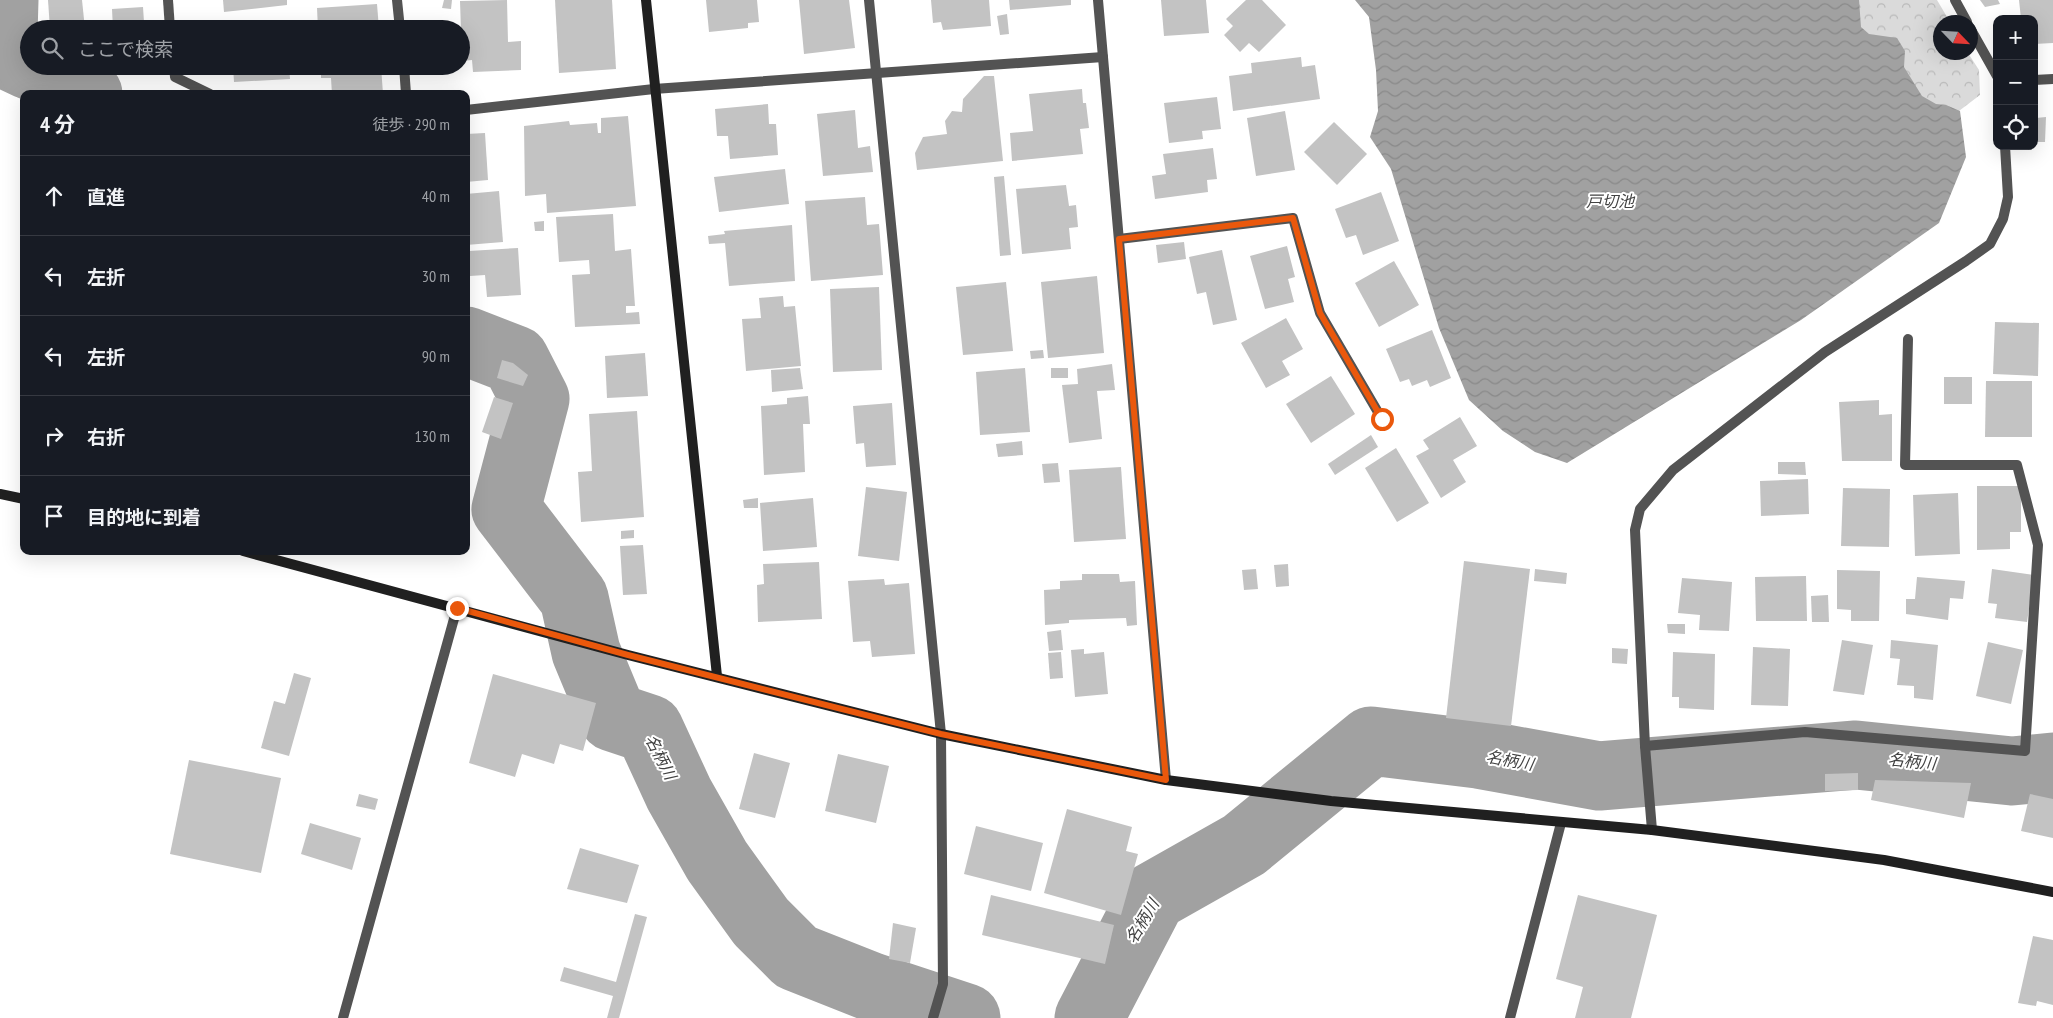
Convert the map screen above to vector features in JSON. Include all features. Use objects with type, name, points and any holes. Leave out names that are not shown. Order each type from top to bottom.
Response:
[{"type":"street","points":[[168,0],[169,20]]},
{"type":"street","points":[[398,0],[399,20]]},
{"type":"street","points":[[646,0],[717,676]]},
{"type":"street","points":[[869,0],[941,734],[943,984],[933,1018]]},
{"type":"street","points":[[1098,0],[1166,780]]},
{"type":"street","points":[[1955,0],[1963,15]]},
{"type":"street","points":[[1978,42],[1993,69]]},
{"type":"street","points":[[470,110],[654,89],[876,75],[1103,57]]},
{"type":"street","points":[[175,75],[175,77],[202,90]]},
{"type":"street","points":[[405,75],[406,90]]},
{"type":"street","points":[[2038,80],[2053,79]]},
{"type":"street","points":[[1652,830],[1645,746],[1635,530],[1640,509],[1673,470],[1825,352],[1990,244],[2003,219],[2008,197],[2005,150]]},
{"type":"street","points":[[1119,239],[1293,218],[1320,313],[1382,419]]},
{"type":"street","points":[[1645,746],[1805,732],[2025,751],[2038,545],[2017,465],[1905,465],[1908,339]]},
{"type":"street","points":[[0,494],[20,498]]},
{"type":"street","points":[[258,555],[628,655],[941,734],[1166,780],[1281,796],[1652,830],[1884,860],[2053,892]]},
{"type":"street","points":[[343,1018],[457,608]]},
{"type":"street","points":[[1510,1018],[1561,823]]},
{"type":"green space","points":[[1841,0],[1937,0],[1946,15],[1933,15],[1933,60],[1973,60],[1979,70],[1980,95],[1951,117],[1912,97]]},
{"type":"water","name":"戸切池","points":[[1355,0],[1859,0],[1861,27],[1869,34],[1897,38],[1905,51],[1904,67],[1922,96],[1936,104],[1946,105],[1960,111],[1966,157],[1939,223],[1801,320],[1567,463],[1535,452],[1503,431],[1469,400],[1439,328],[1391,169],[1370,137],[1378,111],[1376,70],[1369,17]]},
{"type":"building","points":[[48,0],[82,0],[84,20],[49,20]]},
{"type":"building","points":[[223,0],[287,0],[287,5],[224,12]]},
{"type":"building","points":[[444,0],[452,0],[451,9],[442,8]]},
{"type":"building","points":[[507,0],[508,42],[521,41],[521,70],[473,72],[472,60],[470,60],[470,20],[461,20],[460,1]]},
{"type":"building","points":[[555,0],[612,0],[616,69],[559,73]]},
{"type":"building","points":[[706,0],[757,0],[759,22],[748,23],[748,28],[709,32]]},
{"type":"building","points":[[799,0],[849,0],[855,48],[804,54]]},
{"type":"building","points":[[931,0],[989,0],[991,26],[943,30],[941,22],[933,23]]},
{"type":"building","points":[[1009,0],[1071,0],[1071,5],[1010,10]]},
{"type":"building","points":[[1161,0],[1206,0],[1209,33],[1164,36]]},
{"type":"building","points":[[1246,0],[1262,0],[1286,25],[1259,52],[1249,43],[1240,52],[1224,35],[1233,26],[1226,19]]},
{"type":"building","points":[[1980,0],[1998,0],[2000,4],[1985,7]]},
{"type":"building","points":[[2019,0],[2053,0],[2053,43],[2038,44],[2038,15],[2021,15]]},
{"type":"building","points":[[377,4],[378,20],[318,20],[317,8]]},
{"type":"building","points":[[143,7],[144,20],[113,20],[112,9]]},
{"type":"building","points":[[1007,14],[1009,34],[1000,35],[997,16]]},
{"type":"building","points":[[1301,57],[1302,67],[1315,65],[1320,99],[1233,111],[1229,76],[1252,73],[1251,63]]},
{"type":"building","points":[[234,75],[290,75],[290,79],[234,82]]},
{"type":"building","points":[[321,75],[382,75],[383,90],[332,90],[331,78],[321,78]]},
{"type":"building","points":[[984,76],[994,76],[1003,161],[917,170],[915,153],[923,137],[947,134],[945,121],[952,111],[962,112],[963,99]]},
{"type":"building","points":[[1082,89],[1089,128],[1080,129],[1083,154],[1012,161],[1010,133],[1033,131],[1029,94]]},
{"type":"building","points":[[1217,97],[1221,129],[1202,131],[1203,139],[1169,143],[1164,103]]},
{"type":"building","points":[[768,104],[769,124],[776,124],[778,155],[730,159],[728,136],[717,136],[715,109]]},
{"type":"building","points":[[855,110],[858,148],[870,146],[873,172],[823,176],[817,114]]},
{"type":"building","points":[[1285,111],[1295,170],[1256,176],[1247,118]]},
{"type":"building","points":[[628,116],[636,206],[547,213],[546,194],[525,196],[524,126],[569,121],[570,125],[597,123],[598,133],[601,133],[601,118]]},
{"type":"building","points":[[2046,117],[2045,142],[2038,142],[2038,118]]},
{"type":"building","points":[[1334,122],[1367,154],[1337,185],[1304,152]]},
{"type":"building","points":[[485,133],[488,180],[470,182],[470,134]]},
{"type":"building","points":[[1213,148],[1217,179],[1207,180],[1208,192],[1155,199],[1152,176],[1166,174],[1163,154]]},
{"type":"building","points":[[785,169],[789,204],[719,212],[714,177]]},
{"type":"building","points":[[1004,176],[1011,255],[1000,256],[994,177]]},
{"type":"building","points":[[1066,185],[1069,206],[1076,205],[1078,227],[1069,228],[1071,249],[1022,254],[1016,189]]},
{"type":"building","points":[[499,191],[503,242],[470,245],[470,194]]},
{"type":"building","points":[[1381,192],[1399,241],[1363,255],[1356,235],[1346,238],[1335,209]]},
{"type":"building","points":[[865,197],[867,225],[879,224],[883,275],[811,281],[805,201]]},
{"type":"building","points":[[613,214],[615,251],[631,249],[635,306],[626,306],[626,313],[639,312],[640,324],[575,327],[572,275],[590,274],[589,260],[559,262],[556,217]]},
{"type":"building","points":[[544,221],[544,231],[535,231],[534,222]]},
{"type":"building","points":[[792,225],[795,281],[729,286],[725,243],[709,244],[708,236],[725,234],[724,231]]},
{"type":"building","points":[[1184,242],[1186,259],[1158,263],[1156,245]]},
{"type":"building","points":[[1287,246],[1295,277],[1288,279],[1294,302],[1265,309],[1250,256]]},
{"type":"building","points":[[518,248],[521,295],[487,297],[485,275],[470,276],[470,251]]},
{"type":"building","points":[[1222,250],[1237,320],[1213,325],[1206,292],[1197,294],[1189,257]]},
{"type":"building","points":[[1394,261],[1419,305],[1379,327],[1355,283]]},
{"type":"building","points":[[1097,276],[1104,353],[1048,358],[1041,282]]},
{"type":"building","points":[[1006,282],[1013,351],[963,355],[956,287]]},
{"type":"building","points":[[879,287],[882,370],[833,372],[830,289]]},
{"type":"building","points":[[783,296],[784,307],[795,306],[801,366],[746,371],[742,319],[761,318],[759,298]]},
{"type":"building","points":[[1286,318],[1303,349],[1282,361],[1290,375],[1266,388],[1241,343]]},
{"type":"building","points":[[1995,322],[2039,323],[2038,376],[1993,374]]},
{"type":"building","points":[[1432,330],[1451,378],[1430,387],[1427,380],[1412,386],[1409,379],[1400,382],[1386,349]]},
{"type":"building","points":[[1043,350],[1044,358],[1031,359],[1030,351]]},
{"type":"building","points":[[645,353],[648,396],[607,398],[605,356]]},
{"type":"building","points":[[502,360],[513,363],[528,375],[523,386],[497,378]]},
{"type":"building","points":[[1112,364],[1115,390],[1097,391],[1102,439],[1069,443],[1062,385],[1078,384],[1077,369]]},
{"type":"building","points":[[800,368],[803,389],[772,392],[771,370]]},
{"type":"building","points":[[1025,368],[1030,432],[980,435],[976,372]]},
{"type":"building","points":[[1051,368],[1068,368],[1068,378],[1051,378]]},
{"type":"building","points":[[1331,376],[1355,414],[1311,443],[1286,404]]},
{"type":"building","points":[[1944,377],[1972,377],[1972,404],[1944,404]]},
{"type":"building","points":[[1986,381],[2032,381],[2032,437],[1985,437]]},
{"type":"building","points":[[808,396],[810,424],[803,424],[805,472],[764,475],[761,406],[787,404],[787,398]]},
{"type":"building","points":[[494,397],[513,403],[501,439],[482,432]]},
{"type":"building","points":[[1879,400],[1879,415],[1892,414],[1892,461],[1842,461],[1839,402]]},
{"type":"building","points":[[892,403],[896,465],[866,467],[864,443],[856,444],[853,406]]},
{"type":"building","points":[[637,411],[644,517],[581,522],[578,472],[592,471],[589,414]]},
{"type":"building","points":[[1460,417],[1477,446],[1453,460],[1466,482],[1441,498],[1416,456],[1429,449],[1423,440]]},
{"type":"building","points":[[1371,435],[1378,447],[1335,475],[1328,464]]},
{"type":"building","points":[[1022,441],[1023,455],[998,457],[996,444]]},
{"type":"building","points":[[1396,448],[1429,503],[1397,522],[1365,468]]},
{"type":"building","points":[[1778,462],[1805,462],[1806,475],[1778,474]]},
{"type":"building","points":[[1058,463],[1060,482],[1044,483],[1042,464]]},
{"type":"building","points":[[1121,467],[1126,539],[1074,542],[1069,470]]},
{"type":"building","points":[[1808,479],[1809,514],[1761,516],[1760,481]]},
{"type":"building","points":[[1977,486],[2021,486],[2021,532],[2010,532],[2010,549],[1977,550]]},
{"type":"building","points":[[866,487],[907,492],[899,561],[858,556]]},
{"type":"building","points":[[1843,488],[1890,489],[1889,547],[1841,546]]},
{"type":"building","points":[[1958,493],[1960,554],[1915,556],[1913,495]]},
{"type":"building","points":[[758,498],[758,508],[744,508],[743,500]]},
{"type":"building","points":[[813,498],[817,547],[763,551],[760,503]]},
{"type":"building","points":[[634,530],[634,538],[621,539],[621,531]]},
{"type":"building","points":[[643,545],[647,594],[623,595],[620,546]]},
{"type":"building","points":[[1464,561],[1530,569],[1511,726],[1446,718]]},
{"type":"building","points":[[819,562],[822,619],[758,622],[757,585],[764,584],[763,564]]},
{"type":"building","points":[[1288,564],[1289,586],[1276,587],[1274,565]]},
{"type":"building","points":[[1256,569],[1258,589],[1244,590],[1242,570]]},
{"type":"building","points":[[1535,569],[1567,573],[1566,584],[1534,581]]},
{"type":"building","points":[[1992,569],[2034,575],[2027,622],[1995,618],[1997,604],[1988,603]]},
{"type":"building","points":[[1837,570],[1880,571],[1879,621],[1851,621],[1851,610],[1837,609]]},
{"type":"building","points":[[1082,574],[1119,574],[1120,582],[1135,581],[1137,625],[1127,626],[1126,618],[1069,620],[1069,623],[1045,625],[1044,590],[1060,589],[1060,581],[1082,580]]},
{"type":"building","points":[[1806,576],[1807,621],[1756,621],[1755,577]]},
{"type":"building","points":[[1917,577],[1965,581],[1963,599],[1950,598],[1948,620],[1906,614],[1906,599],[1915,599]]},
{"type":"building","points":[[1682,578],[1732,582],[1729,631],[1699,630],[1700,615],[1678,613]]},
{"type":"building","points":[[884,579],[885,585],[909,583],[915,654],[872,657],[870,641],[853,642],[848,581]]},
{"type":"building","points":[[1828,595],[1829,622],[1812,622],[1811,596]]},
{"type":"building","points":[[1667,624],[1685,624],[1685,634],[1668,633]]},
{"type":"building","points":[[1061,630],[1063,650],[1049,651],[1047,632]]},
{"type":"building","points":[[1842,640],[1873,645],[1864,695],[1833,691]]},
{"type":"building","points":[[1891,640],[1938,645],[1933,700],[1914,698],[1914,686],[1897,685],[1900,659],[1890,658]]},
{"type":"building","points":[[1988,642],[2023,650],[2011,704],[1976,696]]},
{"type":"building","points":[[1753,647],[1790,649],[1788,706],[1751,705]]},
{"type":"building","points":[[1612,648],[1628,649],[1627,664],[1612,663]]},
{"type":"building","points":[[1084,649],[1084,654],[1104,652],[1108,694],[1075,697],[1071,650]]},
{"type":"building","points":[[1061,652],[1063,678],[1050,679],[1048,653]]},
{"type":"building","points":[[1673,652],[1715,654],[1714,710],[1679,708],[1679,697],[1672,697]]},
{"type":"building","points":[[294,673],[311,678],[289,756],[261,748],[274,701],[285,704]]},
{"type":"building","points":[[493,674],[596,703],[583,751],[560,744],[554,764],[522,754],[515,777],[469,763]]},
{"type":"building","points":[[754,753],[790,763],[775,818],[739,809]]},
{"type":"building","points":[[838,754],[889,766],[876,823],[825,811]]},
{"type":"building","points":[[189,760],[281,778],[261,873],[170,854]]},
{"type":"building","points":[[1858,773],[1858,790],[1825,791],[1825,774]]},
{"type":"building","points":[[1875,780],[1971,783],[1964,818],[1871,800]]},
{"type":"building","points":[[359,794],[378,799],[375,810],[356,806]]},
{"type":"building","points":[[2030,794],[2053,799],[2053,838],[2021,831]]},
{"type":"building","points":[[1067,809],[1132,827],[1126,851],[1138,854],[1121,915],[1044,893]]},
{"type":"building","points":[[310,823],[361,838],[352,870],[301,854]]},
{"type":"building","points":[[976,826],[1043,843],[1031,891],[964,874]]},
{"type":"building","points":[[580,848],[639,865],[627,903],[567,889]]},
{"type":"building","points":[[991,895],[1114,925],[1105,964],[982,935]]},
{"type":"building","points":[[1578,895],[1657,915],[1631,1018],[1575,1018],[1583,987],[1556,979]]},
{"type":"building","points":[[635,914],[647,917],[619,1018],[607,1018],[613,996],[560,981],[564,967],[616,982]]},
{"type":"building","points":[[893,923],[916,928],[910,963],[889,959]]},
{"type":"building","points":[[2033,936],[2053,940],[2053,1005],[2037,1001],[2036,1006],[2018,1003]]},
{"type":"waterway","name":"名柄川","points":[[4,0],[3,34],[14,58],[20,61]]},
{"type":"waterway","name":"名柄川","points":[[50,75],[80,90]]},
{"type":"waterway","name":"名柄川","points":[[470,343],[515,360],[535,399],[506,509],[574,598],[586,652],[613,717],[649,729],[679,794],[717,861],[761,922],[796,957],[872,987],[966,1018]]},
{"type":"waterway","name":"名柄川","points":[[1089,1018],[1152,897],[1244,845],[1371,741],[1478,754],[1599,776],[1856,755],[2012,771],[2053,767]]},
{"type":"route","points":[[457,608],[628,655],[941,734],[1166,780],[1119,239],[1293,218],[1320,313],[1382,419]]}]
